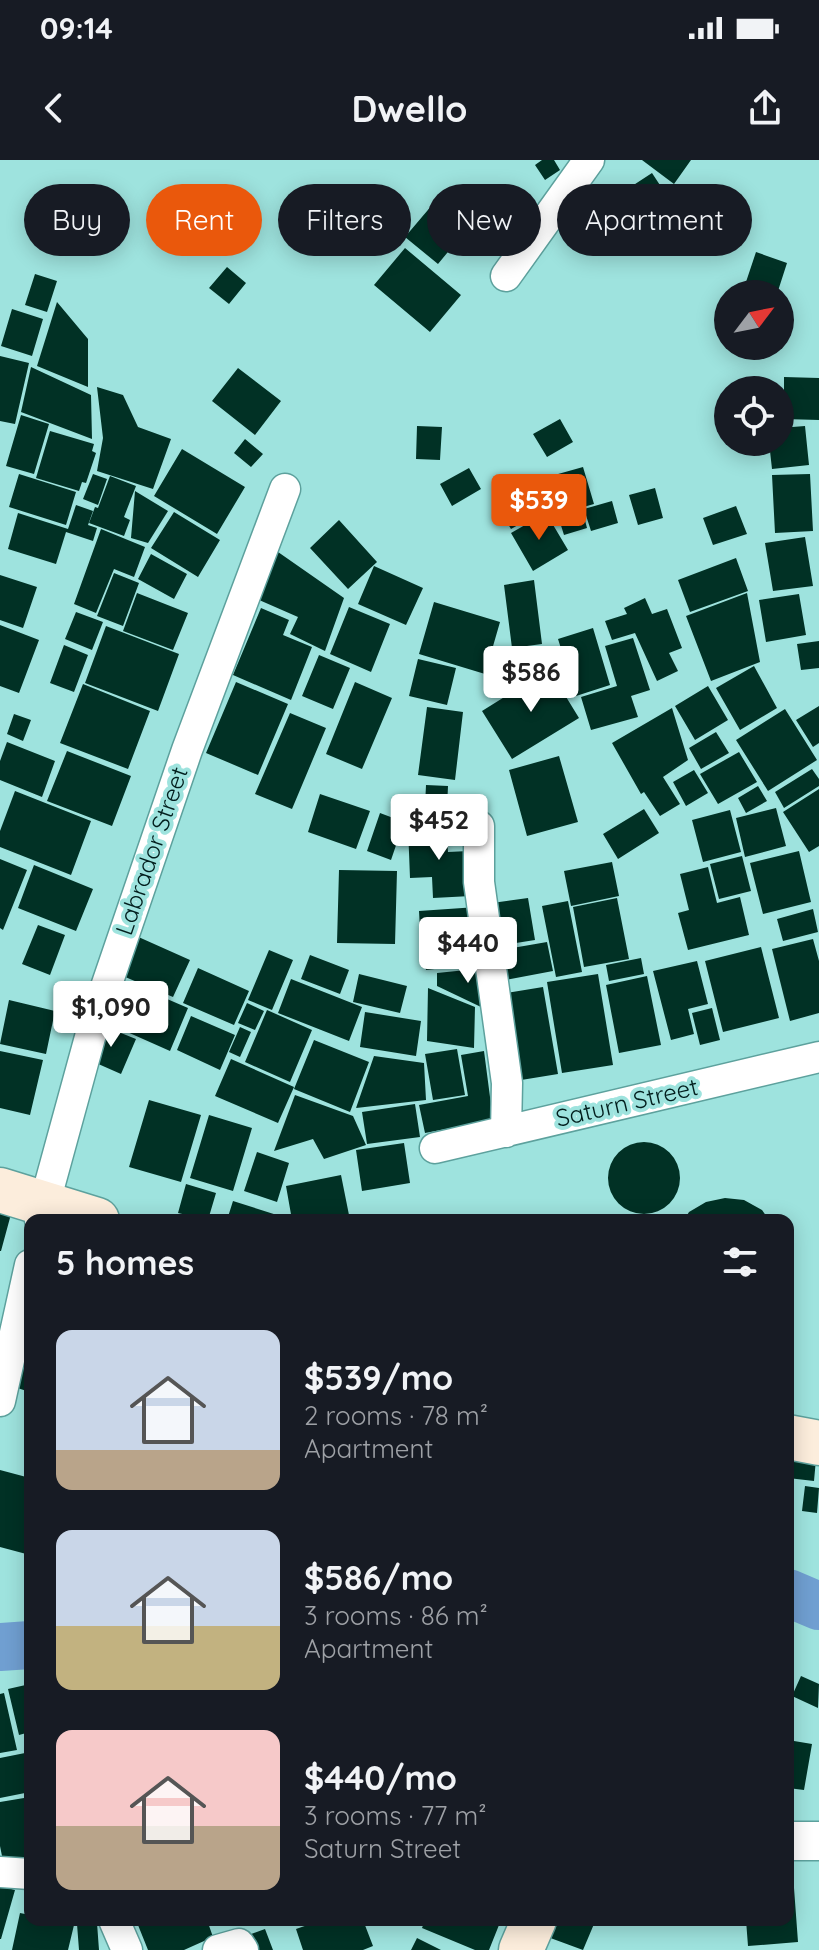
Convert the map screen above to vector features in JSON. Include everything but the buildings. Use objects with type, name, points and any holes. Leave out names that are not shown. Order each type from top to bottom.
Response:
[{"type":"main road","points":[[0,1190],[42,1211]]},
{"type":"main road","points":[[794,1438],[819,1443]]},
{"type":"main road","points":[[521,1950],[531,1926]]},
{"type":"street","points":[[506,276],[589,160]]},
{"type":"street","name":"Labrador Street","points":[[42,1211],[95,1019],[182,763],[285,489]]},
{"type":"street","points":[[479,826],[479,882],[507,1083],[506,1132]]},
{"type":"street","name":"Saturn Street","points":[[435,1148],[819,1057]]},
{"type":"street","points":[[0,1401],[24,1292]]},
{"type":"street","points":[[794,1841],[819,1842]]},
{"type":"street","points":[[0,1872],[24,1874]]},
{"type":"street","points":[[117,1926],[127,1950]]},
{"type":"street","points":[[218,1950],[235,1944],[243,1950]]},
{"type":"waterway","points":[[794,1596],[819,1606]]},
{"type":"waterway","points":[[0,1647],[24,1645]]}]
